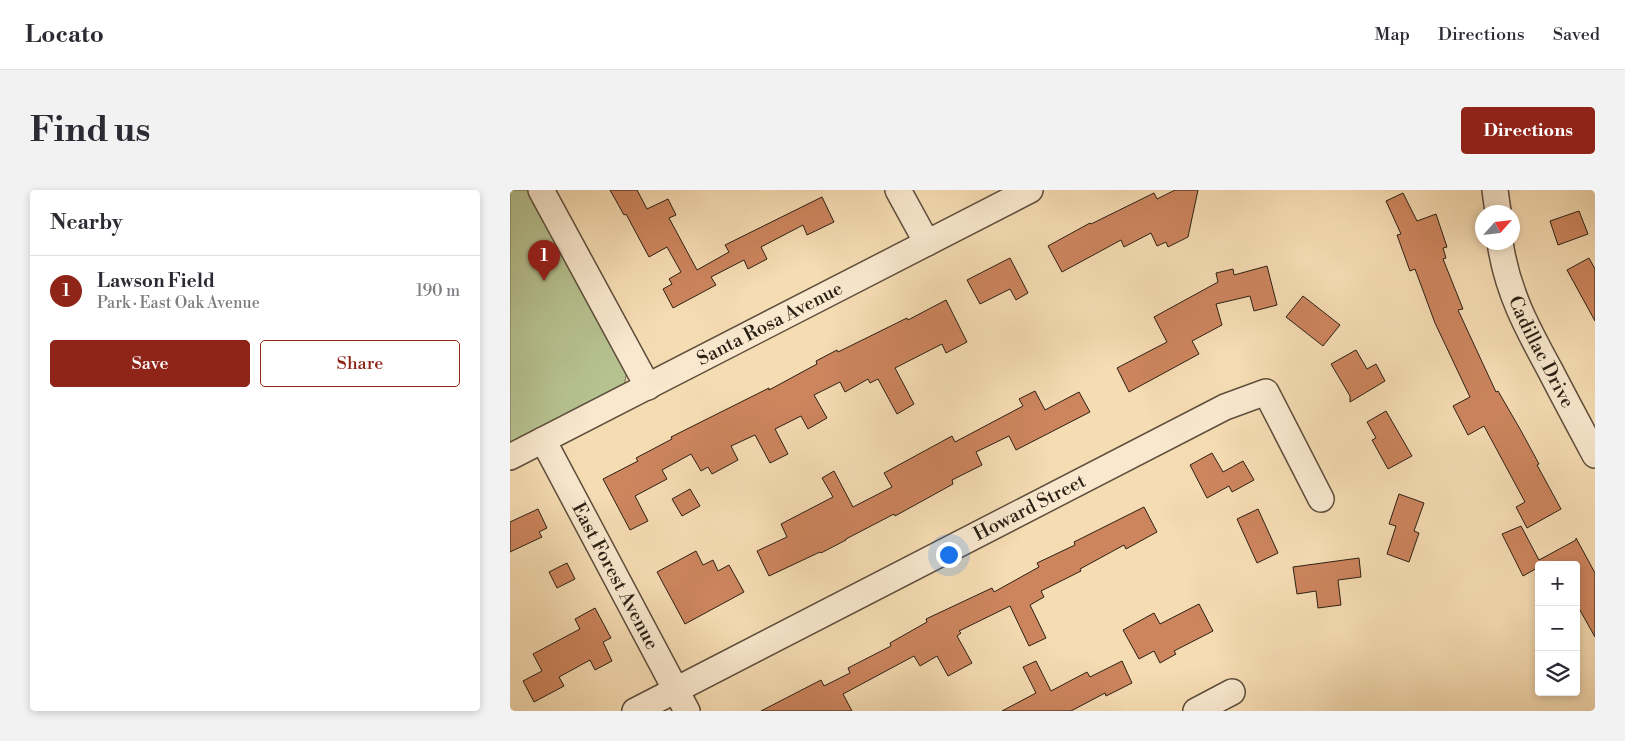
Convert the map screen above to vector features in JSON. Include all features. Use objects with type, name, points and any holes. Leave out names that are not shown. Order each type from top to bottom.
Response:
[{"type":"street","points":[[541,190],[648,387]]},
{"type":"street","points":[[898,190],[927,244]]},
{"type":"street","name":"Santa Rosa Avenue","points":[[510,457],[1030,190]]},
{"type":"street","points":[[1495,190],[1497,205]]},
{"type":"street","name":"Cadillac Drive","points":[[1502,250],[1510,287],[1528,331],[1595,455]]},
{"type":"street","name":"Howard Street","points":[[634,711],[681,700],[1225,407],[1266,392],[1321,499]]},
{"type":"street","name":"East Forest Avenue","points":[[543,440],[681,700]]},
{"type":"street","points":[[1196,711],[1232,692]]},
{"type":"green space","points":[[510,190],[529,190],[627,371],[624,386],[510,444]]},
{"type":"building","points":[[610,190],[637,190],[647,209],[668,199],[676,215],[669,218],[697,270],[729,252],[725,245],[822,197],[834,222],[807,235],[803,225],[761,247],[767,259],[748,269],[744,260],[711,277],[716,285],[673,308],[663,289],[672,284],[669,279],[681,272],[667,247],[649,257],[626,214],[624,215]]},
{"type":"building","points":[[1175,190],[1198,190],[1188,237],[1168,247],[1166,242],[1157,246],[1151,233],[1124,247],[1121,240],[1062,272],[1048,246],[1090,223],[1154,193],[1157,199]]},
{"type":"building","points":[[1403,193],[1417,221],[1436,214],[1447,247],[1443,248],[1446,258],[1443,259],[1463,309],[1458,310],[1496,392],[1498,391],[1520,429],[1561,509],[1527,528],[1516,507],[1525,502],[1484,426],[1468,435],[1453,406],[1470,397],[1435,323],[1415,269],[1410,271],[1397,235],[1401,234],[1386,201]]},
{"type":"building","points":[[1579,211],[1588,234],[1558,245],[1550,221]]},
{"type":"building","points":[[1010,258],[1028,293],[1016,300],[1010,289],[980,304],[967,280]]},
{"type":"building","points":[[1589,258],[1595,269],[1595,321],[1567,270]]},
{"type":"building","points":[[1267,266],[1277,305],[1254,311],[1250,296],[1216,304],[1222,325],[1192,341],[1199,354],[1129,392],[1117,368],[1167,342],[1154,317],[1218,282],[1216,273],[1233,269],[1234,275]]},
{"type":"building","points":[[1303,296],[1340,325],[1323,346],[1286,317]]},
{"type":"building","points":[[946,300],[967,342],[946,353],[942,344],[895,368],[914,404],[897,414],[878,379],[870,383],[868,379],[845,392],[840,382],[814,395],[827,418],[808,429],[801,416],[775,429],[788,454],[770,463],[755,435],[731,446],[738,460],[712,474],[708,467],[701,471],[691,454],[662,470],[667,479],[635,496],[648,521],[630,530],[603,479],[638,461],[636,458],[672,439],[671,437],[769,388],[769,390],[817,364],[816,361],[837,350],[838,352],[907,318],[908,320]]},
{"type":"building","points":[[1356,350],[1367,369],[1376,364],[1385,381],[1350,402],[1350,396],[1331,364]]},
{"type":"building","points":[[1035,391],[1045,410],[1079,392],[1090,412],[1016,450],[1009,436],[976,452],[982,465],[952,480],[953,484],[821,553],[769,576],[757,551],[787,537],[781,524],[833,497],[822,478],[834,471],[853,507],[892,487],[884,473],[952,436],[955,442],[1023,406],[1019,399]]},
{"type":"building","points":[[1386,411],[1412,456],[1388,469],[1372,440],[1376,438],[1367,422]]},
{"type":"building","points":[[1212,453],[1223,472],[1243,461],[1254,480],[1232,492],[1229,486],[1207,498],[1190,465]]},
{"type":"building","points":[[690,489],[700,506],[682,516],[672,499]]},
{"type":"building","points":[[1399,494],[1424,503],[1414,531],[1419,533],[1409,562],[1387,554],[1396,526],[1389,524]]},
{"type":"building","points":[[1144,507],[1157,532],[1126,549],[1124,545],[1080,569],[1081,571],[1041,591],[1044,597],[1030,605],[1046,638],[1029,646],[1010,606],[959,631],[961,633],[957,636],[972,663],[948,676],[937,656],[920,666],[914,656],[843,694],[852,711],[761,711],[821,680],[824,686],[850,673],[848,668],[891,646],[890,643],[927,622],[926,619],[992,588],[994,592],[1039,567],[1037,563],[1075,545],[1074,542]]},
{"type":"building","points":[[538,509],[547,528],[539,532],[542,537],[510,552],[510,522]]},
{"type":"building","points":[[1258,509],[1278,553],[1257,563],[1237,519]]},
{"type":"building","points":[[1521,526],[1539,560],[1576,540],[1576,538],[1595,573],[1595,637],[1580,610],[1580,561],[1535,561],[1535,569],[1523,576],[1502,534]]},
{"type":"building","points":[[696,551],[703,565],[713,560],[718,571],[729,565],[744,592],[685,624],[657,572]]},
{"type":"building","points":[[1359,558],[1361,577],[1338,580],[1341,605],[1318,608],[1316,591],[1297,594],[1293,567]]},
{"type":"building","points":[[567,563],[575,579],[557,588],[549,572]]},
{"type":"building","points":[[1199,604],[1213,631],[1174,651],[1176,654],[1160,663],[1154,651],[1139,659],[1123,630],[1154,613],[1160,624]]},
{"type":"building","points":[[595,608],[611,638],[603,642],[612,661],[595,670],[590,660],[559,677],[564,686],[534,702],[523,681],[542,671],[533,654],[580,629],[575,619]]},
{"type":"building","points":[[1036,661],[1051,691],[1087,672],[1090,677],[1122,661],[1132,683],[1106,696],[1105,693],[1071,711],[1002,711],[1036,693],[1023,667]]},
{"type":"place","name":"Lawson Field","points":[[544,281]]}]
